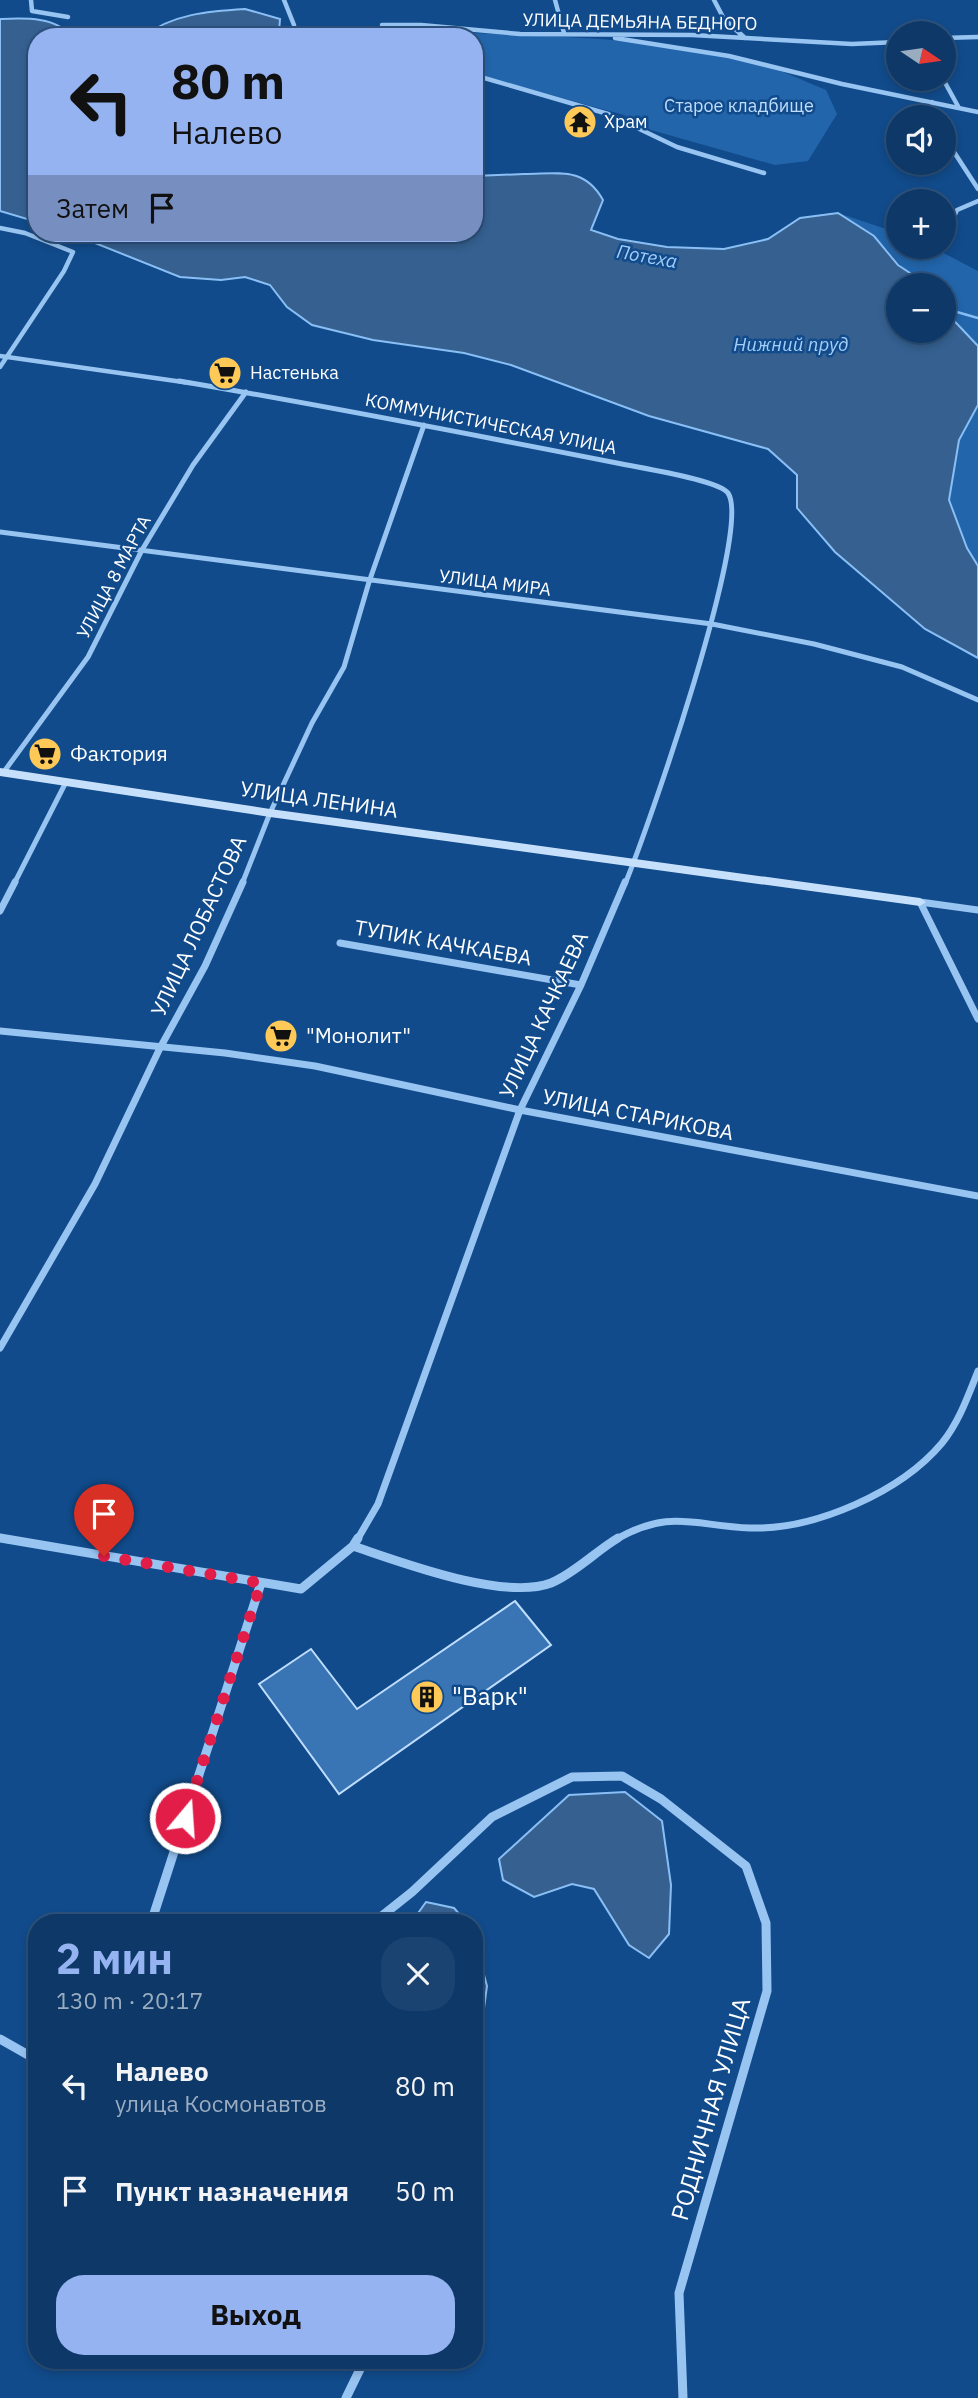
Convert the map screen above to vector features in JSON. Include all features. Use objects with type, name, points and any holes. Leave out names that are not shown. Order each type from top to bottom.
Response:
[{"type":"street","points":[[31,0],[32,11],[68,18]]},
{"type":"street","points":[[284,0],[294,25]]},
{"type":"street","points":[[555,0],[564,33]]},
{"type":"street","points":[[714,0],[724,19],[746,38]]},
{"type":"street","name":"УЛИЦА ДЕМЬЯНА БЕДНОГО","points":[[382,25],[450,28]]},
{"type":"street","name":"УЛИЦА ДЕМЬЯНА БЕДНОГО","points":[[483,30],[852,44],[886,42]]},
{"type":"street","points":[[580,34],[729,56],[842,84],[978,112]]},
{"type":"street","points":[[956,38],[978,37]]},
{"type":"street","points":[[483,78],[608,114],[677,147],[764,173]]},
{"type":"street","points":[[950,91],[959,108]]},
{"type":"street","points":[[956,155],[978,189]]},
{"type":"street","points":[[956,213],[978,201]]},
{"type":"street","points":[[0,228],[28,234]]},
{"type":"street","points":[[0,367],[64,271],[73,252],[48,242]]},
{"type":"street","name":"КОММУНИСТИЧЕСКАЯ УЛИЦА","points":[[0,356],[246,392],[696,479],[726,490]]},
{"type":"street","name":"УЛИЦА 8 МАРТА","points":[[2,772],[88,657],[142,550],[193,465],[246,392]]},
{"type":"street","name":"УЛИЦА ЛОБАСТОВА","points":[[0,1348],[95,1184],[160,1048],[205,966],[238,894],[270,813],[312,723],[344,667],[369,582],[424,425]]},
{"type":"street","name":"УЛИЦА КАЧКАЕВА","points":[[261,1583],[301,1589],[353,1546],[378,1504],[520,1110],[581,985],[634,862],[712,624],[731,532],[730,496],[726,490]]},
{"type":"street","name":"УЛИЦА МИРА","points":[[0,532],[369,582],[712,624],[814,644],[902,667],[978,700]]},
{"type":"street","name":"УЛИЦА ЛЕНИНА","points":[[2,772],[270,813],[920,902]]},
{"type":"street","points":[[0,911],[66,782]]},
{"type":"street","points":[[920,902],[978,910]]},
{"type":"street","points":[[920,902],[978,1019]]},
{"type":"street","name":"ТУПИК КАЧКАЕВА","points":[[340,943],[581,985]]},
{"type":"street","name":"УЛИЦА СТАРИКОВА","points":[[0,1031],[225,1053],[315,1066],[520,1110],[978,1196]]},
{"type":"street","points":[[353,1546],[415,1567],[520,1588],[550,1584],[634,1529],[660,1521],[764,1528],[814,1518],[860,1502],[921,1465],[943,1442],[962,1409],[978,1371]]},
{"type":"street","points":[[0,1538],[261,1583],[154,1914]]},
{"type":"street","name":"РОДНИЧНАЯ УЛИЦА","points":[[384,1914],[412,1892],[492,1816],[572,1777],[622,1776],[661,1799],[746,1866],[766,1923],[767,1991],[679,2293],[683,2398]]},
{"type":"street","points":[[0,2039],[28,2055]]},
{"type":"street","points":[[346,2398],[360,2369]]},
{"type":"green space","name":"Старое кладбище","points":[[483,34],[615,40],[722,55],[766,66],[826,90],[837,114],[808,161],[775,165],[651,130],[624,115],[483,76]]},
{"type":"green space","points":[[838,213],[886,229],[886,249],[875,237]]},
{"type":"green space","points":[[895,259],[955,259],[978,271],[978,346],[956,323],[956,273],[909,273]]},
{"type":"green space","points":[[978,405],[978,566],[967,548],[949,500],[959,440]]},
{"type":"water","points":[[245,9],[280,19],[279,28],[156,28],[178,19]]},
{"type":"water","points":[[0,19],[49,22],[62,28],[28,28],[28,219],[0,211]]},
{"type":"water","name":"Нижний пруд","points":[[559,173],[579,177],[596,189],[603,200],[591,230],[618,239],[667,247],[724,249],[768,239],[800,218],[838,213],[874,236],[886,250],[886,259],[893,259],[910,273],[886,273],[886,343],[956,343],[956,323],[978,346],[978,405],[959,440],[949,500],[967,548],[978,566],[978,658],[925,629],[835,552],[797,508],[797,475],[768,449],[649,416],[511,365],[464,353],[373,340],[312,325],[287,307],[270,285],[245,277],[221,280],[180,277],[92,242],[483,242],[483,176]]},
{"type":"water","points":[[625,1792],[662,1821],[671,1885],[669,1934],[649,1958],[629,1945],[594,1889],[572,1884],[534,1897],[503,1880],[499,1859],[569,1795]]},
{"type":"water","points":[[426,1902],[454,1908],[459,1914],[417,1914]]},
{"type":"water","points":[[483,1971],[487,1986],[483,2016]]},
{"type":"building","name":"\"Варк\"","points":[[515,1601],[551,1645],[339,1794],[259,1684],[311,1649],[357,1709]]},
{"type":"waterway","name":"Потеха","points":[[956,312],[978,318]]},
{"type":"place","name":"Храм","points":[[580,122]]},
{"type":"place","name":"Настенька","points":[[225,373]]},
{"type":"place","name":"Фактория","points":[[45,754]]},
{"type":"place","name":"\"Монолит\"","points":[[281,1036]]},
{"type":"place","name":"\"Варк\"","points":[[427,1697]]},
{"type":"route","points":[[104,1556],[261,1583],[185,1818]]}]
